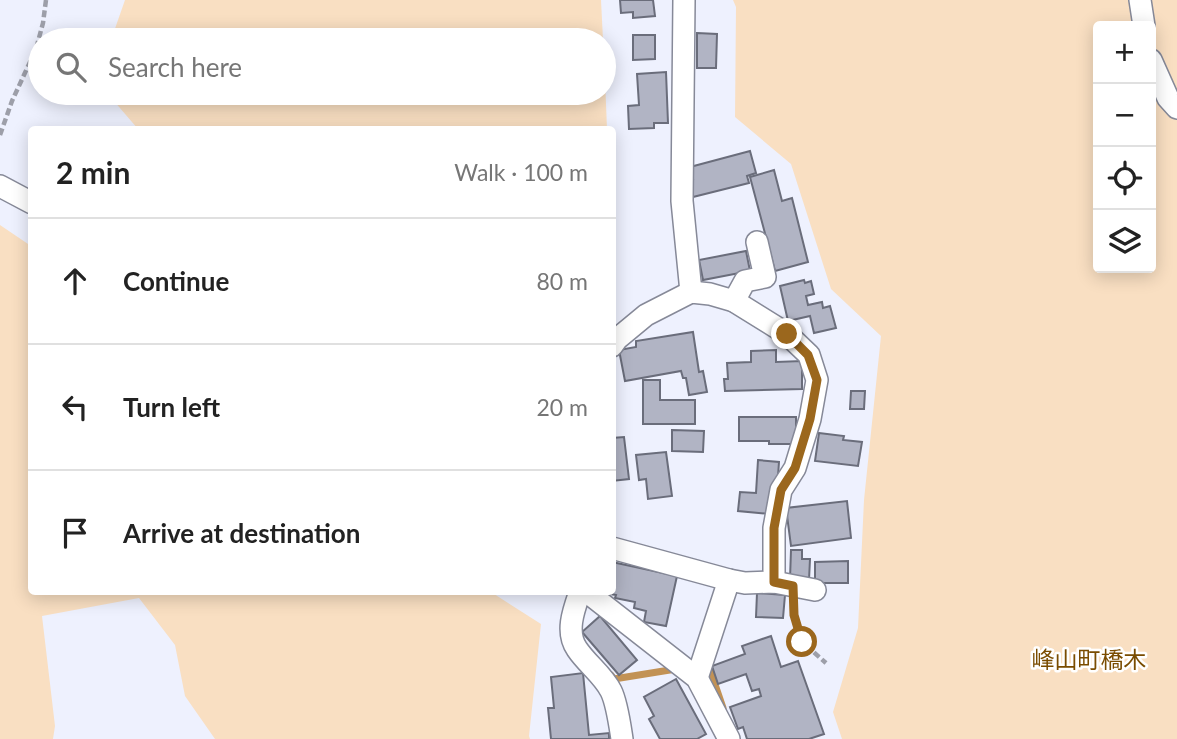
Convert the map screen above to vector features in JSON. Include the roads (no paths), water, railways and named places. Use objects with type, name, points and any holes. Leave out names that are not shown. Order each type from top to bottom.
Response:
[{"type":"street","points":[[684,0],[681,201],[691,292]]},
{"type":"street","points":[[1140,0],[1143,21]]},
{"type":"street","points":[[1156,71],[1168,98],[1177,107]]},
{"type":"street","points":[[0,186],[28,201]]},
{"type":"street","points":[[734,301],[746,281],[765,277],[757,242]]},
{"type":"street","points":[[616,340],[646,315],[691,292],[734,301],[787,334],[808,355],[817,380],[810,419],[795,468],[781,490],[774,528],[783,584]]},
{"type":"street","points":[[616,549],[729,580],[783,584],[815,590]]},
{"type":"street","points":[[697,678],[729,580]]},
{"type":"street","points":[[579,595],[573,612],[572,634],[576,648],[612,693],[622,739]]},
{"type":"street","points":[[591,595],[697,678],[729,739]]},
{"type":"waterway","points":[[611,675],[614,679],[676,669]]},
{"type":"waterway","points":[[702,670],[710,670],[723,708]]},
{"type":"district","name":"峰山町橋木","points":[[1089,660]]}]
